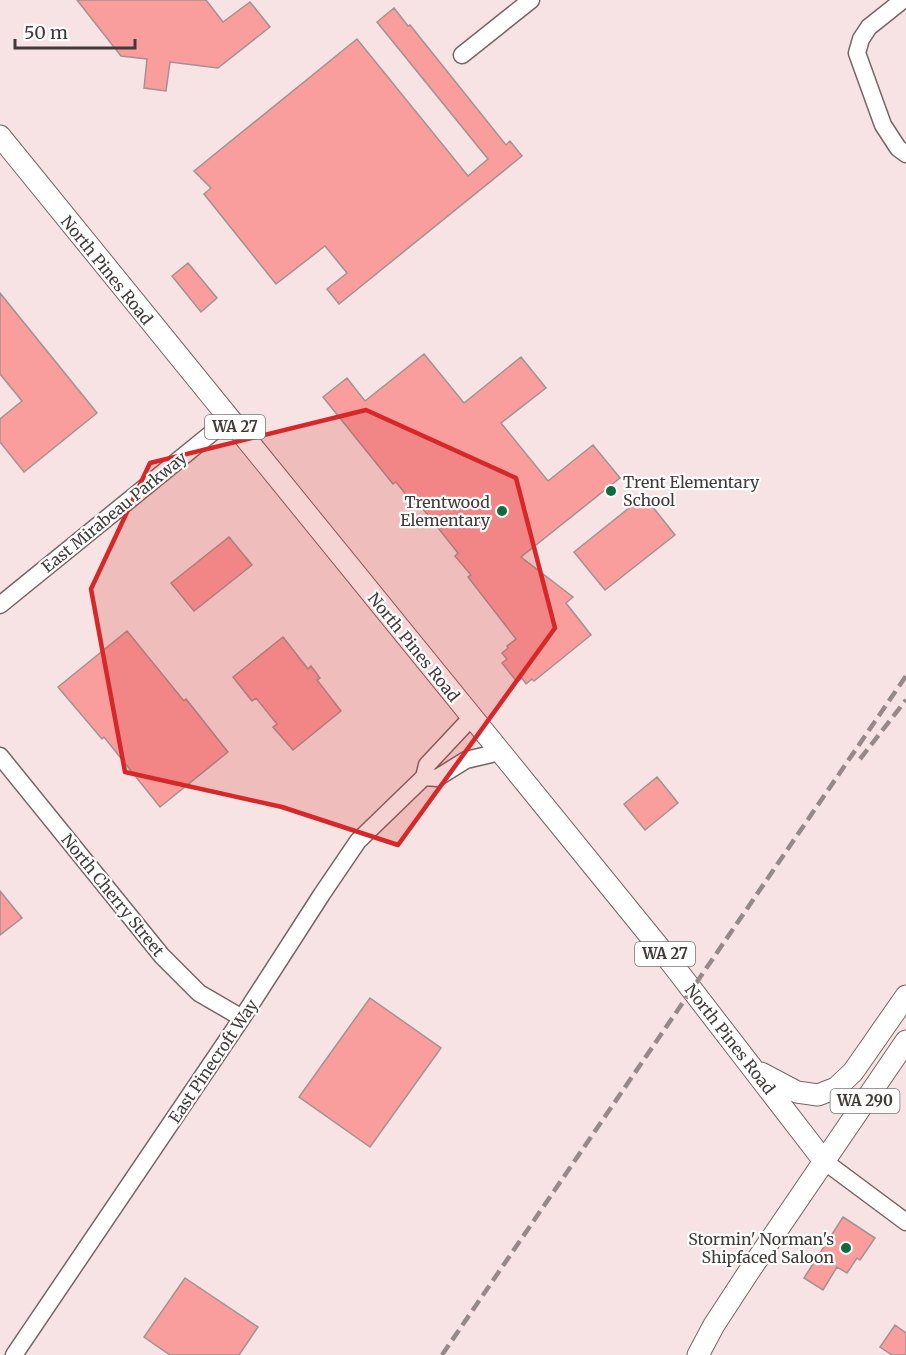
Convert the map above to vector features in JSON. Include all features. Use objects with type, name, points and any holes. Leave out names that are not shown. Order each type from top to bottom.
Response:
[{"type":"main road","name":"North Pines Road","points":[[0,136],[658,947],[824,1161]]},
{"type":"main road","points":[[755,1070],[797,1092],[818,1095],[836,1088],[853,1072],[906,996]]},
{"type":"main road","name":"WA 290","points":[[698,1355],[742,1281],[906,1041]]},
{"type":"street","points":[[462,55],[531,0]]},
{"type":"street","points":[[903,0],[869,27],[861,39],[857,53],[883,125],[898,148],[906,154]]},
{"type":"street","name":"East Mirabeau Parkway","points":[[0,605],[229,419]]},
{"type":"street","name":"East Pinecroft Way","points":[[14,1355],[242,1018],[358,841],[424,777],[427,765],[471,718]]},
{"type":"street","name":"East Pinecroft Way","points":[[424,777],[437,778],[465,760],[500,752]]},
{"type":"street","name":"North Cherry Street","points":[[0,756],[162,956],[199,993],[242,1018]]},
{"type":"street","points":[[824,1161],[906,1222]]},
{"type":"highlighted area","points":[[366,410],[516,478],[555,628],[398,845],[282,807],[125,772],[91,589],[150,463]]},
{"type":"building","points":[[77,0],[206,0],[223,22],[250,2],[270,27],[218,68],[170,62],[166,91],[144,88],[147,59],[121,56]]},
{"type":"building","points":[[394,8],[506,145],[510,141],[522,156],[339,304],[327,289],[347,273],[325,246],[276,284],[204,194],[211,188],[194,171],[357,39],[468,176],[488,159],[377,22]]},
{"type":"building","points":[[188,263],[217,298],[201,312],[172,276]]},
{"type":"building","points":[[0,293],[97,413],[24,472],[0,442],[0,419],[22,401],[0,374]]},
{"type":"building","name":"Trentwood Elementary","points":[[424,354],[464,403],[521,357],[546,388],[501,423],[548,481],[593,445],[620,478],[521,557],[573,597],[566,603],[591,635],[534,681],[532,679],[526,684],[522,678],[517,682],[502,663],[507,659],[502,653],[516,639],[468,577],[471,575],[455,556],[458,553],[415,499],[411,501],[396,482],[393,484],[323,397],[347,378],[365,401]]},
{"type":"building","points":[[644,496],[675,535],[605,590],[574,552]]},
{"type":"building","points":[[229,537],[252,565],[194,611],[171,583]]},
{"type":"building","points":[[127,631],[228,752],[160,807],[104,737],[102,739],[58,687]]},
{"type":"building","points":[[283,637],[308,669],[311,666],[320,678],[317,680],[341,711],[293,750],[273,727],[277,724],[256,698],[252,701],[233,677]]},
{"type":"building","points":[[657,777],[678,803],[645,830],[624,804]]},
{"type":"building","points":[[0,891],[22,918],[0,935]]},
{"type":"building","points":[[370,998],[441,1048],[370,1147],[299,1097]]},
{"type":"building","name":"Stormin' Norman's Shipfaced Saloon","points":[[843,1217],[875,1238],[860,1260],[857,1258],[847,1273],[837,1267],[823,1290],[804,1278]]},
{"type":"building","points":[[185,1278],[258,1327],[239,1355],[170,1355],[144,1337]]},
{"type":"building","points":[[895,1325],[906,1333],[906,1355],[892,1355],[880,1347]]},
{"type":"railway","points":[[442,1355],[906,676]]},
{"type":"railway","points":[[860,759],[906,700]]},
{"type":"place","name":"Trent Elementary School","points":[[611,491]]},
{"type":"place","name":"Trentwood Elementary","points":[[502,511]]},
{"type":"place","name":"Stormin' Norman's Shipfaced Saloon","points":[[846,1248]]}]
